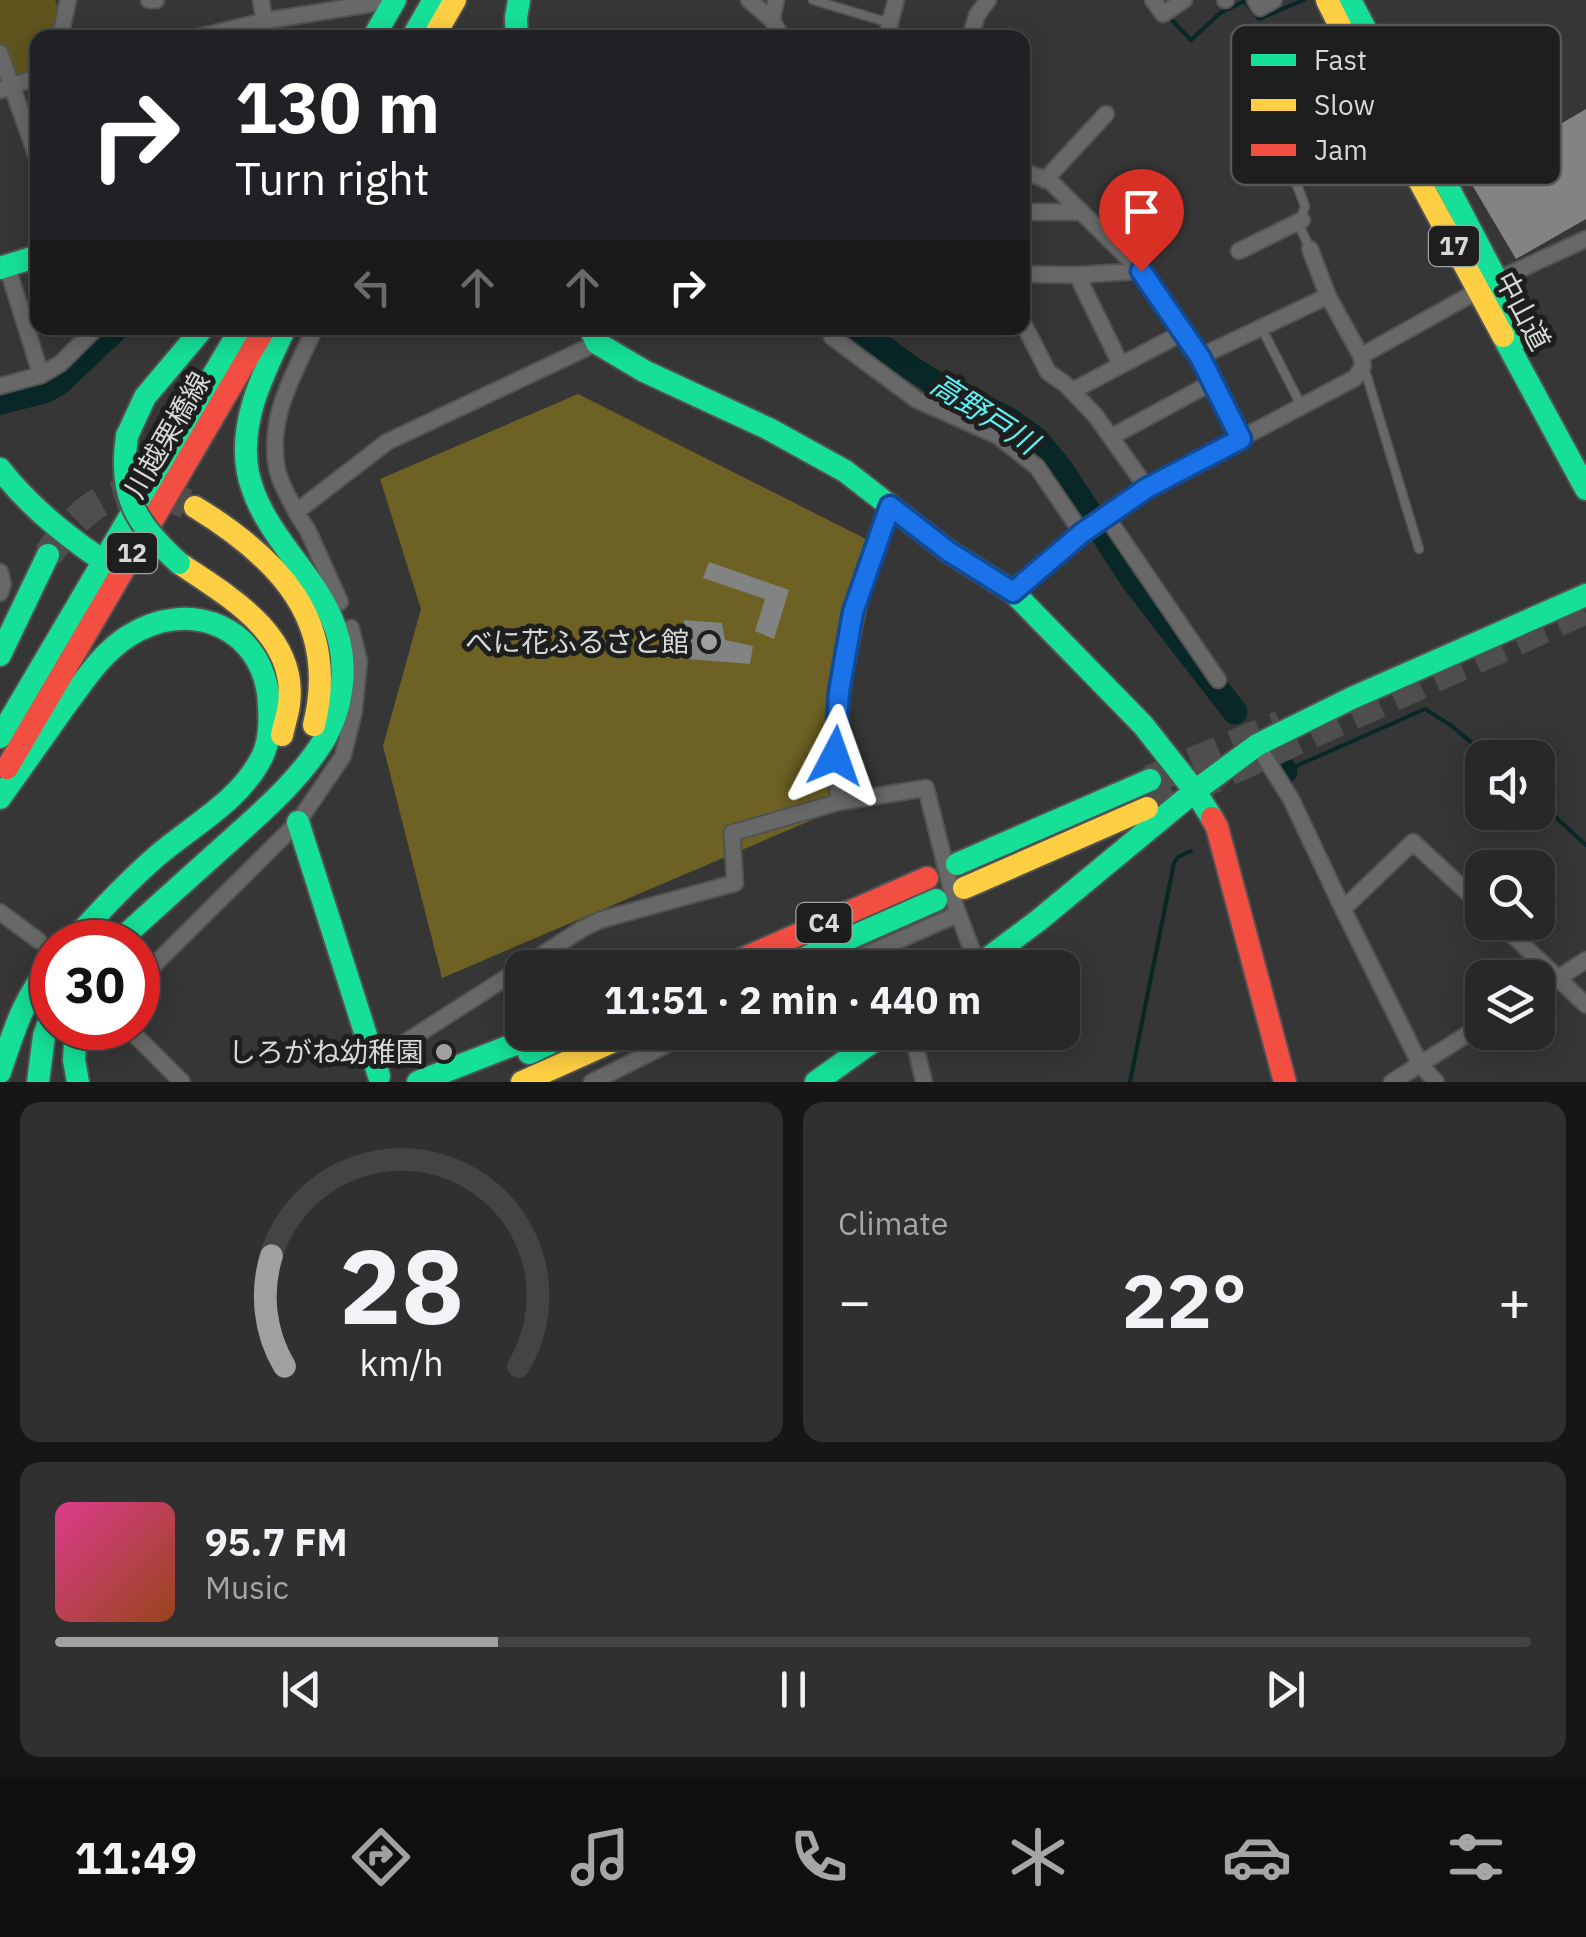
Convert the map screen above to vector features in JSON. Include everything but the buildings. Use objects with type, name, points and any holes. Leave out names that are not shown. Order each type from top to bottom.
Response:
[{"type":"main road","points":[[378,30],[395,0]]},
{"type":"main road","points":[[417,30],[434,0]]},
{"type":"main road","points":[[438,30],[456,0]]},
{"type":"main road","points":[[517,30],[519,0]]},
{"type":"main road","name":"中山道","points":[[1327,0],[1339,25]]},
{"type":"main road","name":"中山道","points":[[1426,185],[1586,451]]},
{"type":"main road","name":"中山道","points":[[1441,185],[1586,489]]},
{"type":"main road","points":[[3,267],[30,259]]},
{"type":"main road","points":[[92,920],[155,857],[270,757],[284,733],[291,706],[290,678],[269,633],[250,612],[158,545],[128,500],[123,478],[127,436],[145,397],[197,335]]},
{"type":"main road","name":"川越栗橋線","points":[[0,779],[237,335]]},
{"type":"main road","name":"川越栗橋線","points":[[0,737],[260,335]]},
{"type":"main road","points":[[142,920],[283,789],[309,761],[337,711],[343,682],[343,650],[336,621],[320,590],[257,500],[248,472],[249,413],[259,381],[282,335]]},
{"type":"main road","points":[[593,335],[644,370],[769,429],[845,471],[948,551],[1013,592],[1143,725],[1195,791],[1217,827],[1285,1082]]},
{"type":"main road","points":[[0,468],[44,517],[111,567]]},
{"type":"main road","points":[[194,506],[258,550],[285,579],[316,635],[321,688],[316,719],[283,789]]},
{"type":"main road","points":[[0,655],[48,555]]},
{"type":"main road","points":[[999,950],[1195,791],[1258,745],[1352,698],[1586,595]]},
{"type":"main road","points":[[0,798],[105,656],[125,638],[166,618],[190,616],[220,625],[248,644],[260,662],[271,708],[264,753],[251,777]]},
{"type":"main road","points":[[957,864],[1150,780]]},
{"type":"main road","points":[[964,888],[1148,808]]},
{"type":"main road","points":[[298,822],[372,1073]]},
{"type":"main road","name":"C4","points":[[763,950],[927,878]]},
{"type":"main road","name":"C4","points":[[823,950],[936,900]]},
{"type":"main road","points":[[0,1032],[30,990]]},
{"type":"main road","points":[[0,1072],[30,992]]},
{"type":"main road","points":[[418,1082],[505,1048]]},
{"type":"main road","points":[[38,1082],[42,1050]]},
{"type":"main road","points":[[75,1050],[78,1082]]},
{"type":"main road","points":[[462,1082],[534,1050]]},
{"type":"main road","points":[[522,1082],[596,1050]]},
{"type":"main road","points":[[546,1082],[604,1050]]},
{"type":"main road","points":[[816,1082],[861,1050]]},
{"type":"street","points":[[62,30],[68,0]]},
{"type":"street","points":[[261,0],[265,29],[395,0]]},
{"type":"street","points":[[749,0],[778,30]]},
{"type":"street","points":[[772,20],[776,0]]},
{"type":"street","points":[[888,30],[896,0]]},
{"type":"street","points":[[972,30],[988,0]]},
{"type":"street","points":[[1153,0],[1163,14],[1184,0]]},
{"type":"street","points":[[1255,0],[1260,8],[1274,0]]},
{"type":"street","points":[[0,53],[6,89],[30,142]]},
{"type":"street","points":[[6,89],[30,81]]},
{"type":"street","points":[[1045,180],[1106,114]]},
{"type":"street","points":[[1030,175],[1050,182],[1141,271],[1200,357],[1241,439]]},
{"type":"street","points":[[1030,212],[1080,212]]},
{"type":"street","points":[[1239,251],[1302,220]]},
{"type":"street","points":[[1013,592],[1082,533],[1147,488],[1355,378],[1362,361],[1488,286],[1586,238]]},
{"type":"street","points":[[1310,248],[1328,296],[1362,361]]},
{"type":"street","points":[[3,267],[41,376]]},
{"type":"street","points":[[1030,274],[1141,271]]},
{"type":"street","points":[[1077,275],[1121,365]]},
{"type":"street","points":[[1200,357],[1328,296]]},
{"type":"street","points":[[1072,391],[1184,332]]},
{"type":"street","points":[[0,386],[41,376],[61,363],[89,335]]},
{"type":"street","points":[[160,958],[298,822],[343,756],[354,710],[359,661],[349,622],[278,473],[274,434],[279,406],[311,335]]},
{"type":"street","points":[[296,512],[387,442],[593,335]]},
{"type":"street","points":[[834,335],[917,400],[998,436],[1036,467],[1082,533]]},
{"type":"street","points":[[1029,335],[1048,372],[1072,391],[1111,436],[1147,488]]},
{"type":"street","points":[[1111,436],[1213,382]]},
{"type":"street","points":[[839,802],[835,756],[853,612],[890,506]]},
{"type":"street","points":[[1106,516],[1218,680]]},
{"type":"street","points":[[0,572],[0,592]]},
{"type":"street","points":[[1258,745],[1291,799],[1420,1064],[1436,1082]]},
{"type":"street","points":[[372,1073],[582,929],[600,920],[735,883],[732,833],[839,802],[926,788],[971,950]]},
{"type":"street","points":[[1342,909],[1413,842],[1465,890]]},
{"type":"street","points":[[0,912],[30,934]]},
{"type":"street","points":[[877,950],[958,914]]},
{"type":"street","points":[[1518,940],[1586,1005]]},
{"type":"street","points":[[1557,978],[1586,960]]},
{"type":"street","points":[[1392,1082],[1465,1036]]},
{"type":"street","points":[[150,1050],[182,1082]]},
{"type":"street","points":[[592,1082],[656,1050]]},
{"type":"street","points":[[916,1050],[924,1082]]},
{"type":"lane","points":[[813,0],[888,30]]},
{"type":"lane","points":[[1297,185],[1305,206],[1299,225],[1310,248]]},
{"type":"lane","points":[[1261,328],[1302,407]]},
{"type":"lane","points":[[1362,361],[1419,549]]},
{"type":"shaded area","points":[[0,0],[55,0],[63,22],[61,30],[30,30],[30,80],[11,87],[0,50]]},
{"type":"shaded area","points":[[578,394],[880,546],[826,814],[442,978],[383,746],[421,609],[380,479]]},
{"type":"waterway","points":[[1172,20],[1191,40],[1220,13],[1245,1],[1259,19],[1304,0]]},
{"type":"waterway","name":"高野戸川","points":[[0,402],[44,391],[60,382],[110,335]]},
{"type":"waterway","name":"高野戸川","points":[[866,335],[943,388],[1006,418],[1036,439],[1061,469],[1132,579],[1235,712]]},
{"type":"waterway","name":"高野戸川","points":[[1285,771],[1425,709],[1468,740]]},
{"type":"waterway","name":"高野戸川","points":[[1279,764],[1285,771]]},
{"type":"waterway","name":"高野戸川","points":[[1555,817],[1586,845]]},
{"type":"waterway","points":[[1130,1082],[1174,863],[1191,851]]},
{"type":"tunnel","points":[[48,555],[81,516],[121,494],[157,494],[195,507]]},
{"type":"tunnel","points":[[1147,808],[1586,609]]},
{"type":"tunnel","points":[[1150,780],[1281,725]]},
{"type":"traffic: fast","points":[[378,30],[395,0]]},
{"type":"traffic: fast","points":[[417,30],[434,0]]},
{"type":"traffic: fast","points":[[517,30],[519,0]]},
{"type":"traffic: fast","points":[[1350,0],[1363,25]]},
{"type":"traffic: fast","points":[[1447,185],[1527,338]]},
{"type":"traffic: fast","points":[[0,268],[30,259]]},
{"type":"traffic: fast","points":[[127,436],[145,397],[197,335]]},
{"type":"traffic: fast","points":[[0,737],[237,335]]},
{"type":"traffic: fast","points":[[142,920],[293,781],[324,740],[338,705],[341,651],[334,623],[321,597],[271,526],[248,473],[250,416],[282,335]]},
{"type":"traffic: fast","points":[[593,335],[597,343],[644,371],[769,429],[845,471],[948,551],[1013,592],[1143,725],[1212,818]]},
{"type":"traffic: fast","points":[[1503,336],[1586,489]]},
{"type":"traffic: fast","points":[[127,436],[125,476],[134,507],[151,535],[179,563]]},
{"type":"traffic: fast","points":[[0,469],[55,525],[118,571]]},
{"type":"traffic: fast","points":[[0,655],[48,555]]},
{"type":"traffic: fast","points":[[999,950],[1257,745],[1352,698],[1586,595]]},
{"type":"traffic: fast","points":[[0,798],[86,677],[127,637],[175,619],[198,620],[220,626],[239,638],[254,656],[265,678],[269,732],[253,773],[229,799],[135,876],[92,920]]},
{"type":"traffic: fast","points":[[957,864],[1150,780]]},
{"type":"traffic: fast","points":[[298,822],[379,1076]]},
{"type":"traffic: fast","points":[[823,950],[936,900]]},
{"type":"traffic: fast","points":[[0,1072],[30,996]]},
{"type":"traffic: fast","points":[[418,1082],[505,1048]]},
{"type":"traffic: fast","points":[[38,1082],[42,1050]]},
{"type":"traffic: fast","points":[[75,1050],[78,1082]]},
{"type":"traffic: fast","points":[[529,1053],[535,1050]]},
{"type":"traffic: fast","points":[[816,1082],[861,1050]]},
{"type":"traffic: slow","points":[[438,30],[455,0]]},
{"type":"traffic: slow","points":[[1327,0],[1339,25]]},
{"type":"traffic: slow","points":[[1422,185],[1503,336]]},
{"type":"traffic: slow","points":[[195,507],[252,548],[276,571],[310,623],[318,654],[320,688],[314,725]]},
{"type":"traffic: slow","points":[[179,563],[238,604],[271,638],[289,679],[289,704],[282,735]]},
{"type":"traffic: slow","points":[[964,888],[1147,808]]},
{"type":"traffic: slow","points":[[522,1082],[594,1050]]},
{"type":"traffic: jam","points":[[7,768],[261,335]]},
{"type":"traffic: jam","points":[[1212,818],[1285,1082]]},
{"type":"traffic: jam","points":[[763,950],[927,878]]},
{"type":"place","name":"べに花ふるさと館","points":[[709,642]]},
{"type":"place","name":"しろがね幼稚園","points":[[444,1052]]},
{"type":"route","points":[[835,756],[839,692],[853,612],[890,506],[948,551],[1013,592],[1082,533],[1147,488],[1241,439],[1200,357],[1141,271]]}]
